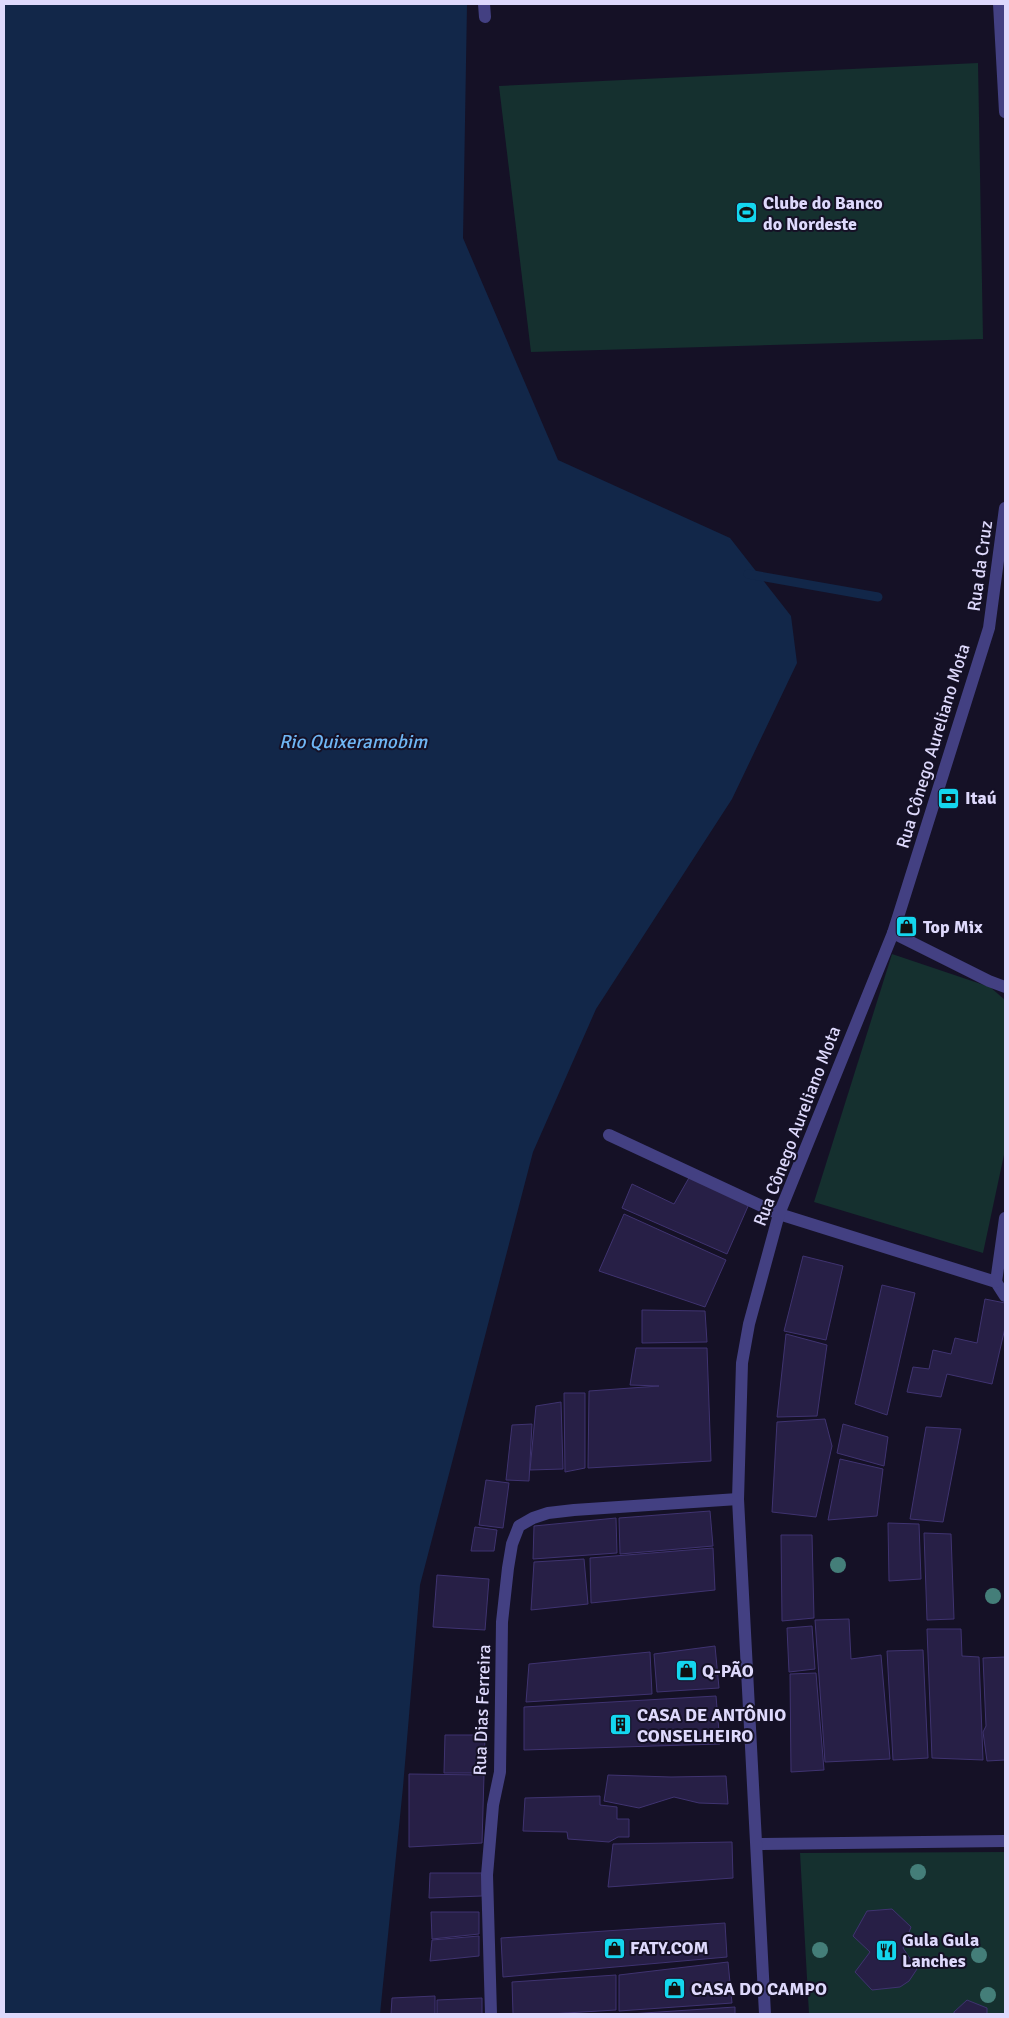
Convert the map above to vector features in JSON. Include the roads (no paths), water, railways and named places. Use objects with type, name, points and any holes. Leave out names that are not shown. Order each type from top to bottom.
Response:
[{"type":"street","points":[[484,4],[484,17]]},
{"type":"street","points":[[998,4],[1005,112]]},
{"type":"street","name":"Rua da Cruz","points":[[989,628],[1005,508]]},
{"type":"street","name":"Rua Cônego Aureliano Mota","points":[[765,2014],[758,1844],[738,1499],[742,1363],[749,1324],[779,1214],[893,933],[989,628]]},
{"type":"street","points":[[893,933],[989,981],[1005,986]]},
{"type":"street","points":[[608,1135],[779,1214],[996,1282],[1005,1296]]},
{"type":"street","points":[[996,1282],[1005,1218]]},
{"type":"street","name":"Rua Dias Ferreira","points":[[491,2014],[487,1875],[493,1806],[500,1772],[502,1622],[509,1560],[512,1544],[519,1526],[540,1516],[574,1510],[738,1499]]},
{"type":"street","points":[[758,1844],[1005,1841]]},
{"type":"water","name":"Rio Quixeramobim","points":[[4,4],[467,4],[463,238],[558,460],[730,538],[791,616],[797,663],[732,799],[596,1009],[533,1152],[420,1585],[403,1787],[380,2014],[4,2014]]},
{"type":"waterway","points":[[748,574],[878,597]]},
{"type":"place","name":"Clube do Banco do Nordeste","points":[[747,213]]},
{"type":"place","name":"Itaú","points":[[949,798]]},
{"type":"place","name":"Top Mix","points":[[907,927]]},
{"type":"place","name":"Q-PÃO","points":[[686,1671]]},
{"type":"place","name":"CASA DE ANTÔNIO CONSELHEIRO","points":[[621,1725]]},
{"type":"place","name":"FATY.COM","points":[[614,1948]]},
{"type":"place","name":"Gula Gula Lanches","points":[[886,1950]]},
{"type":"place","name":"CASA DO CAMPO","points":[[675,1989]]}]
